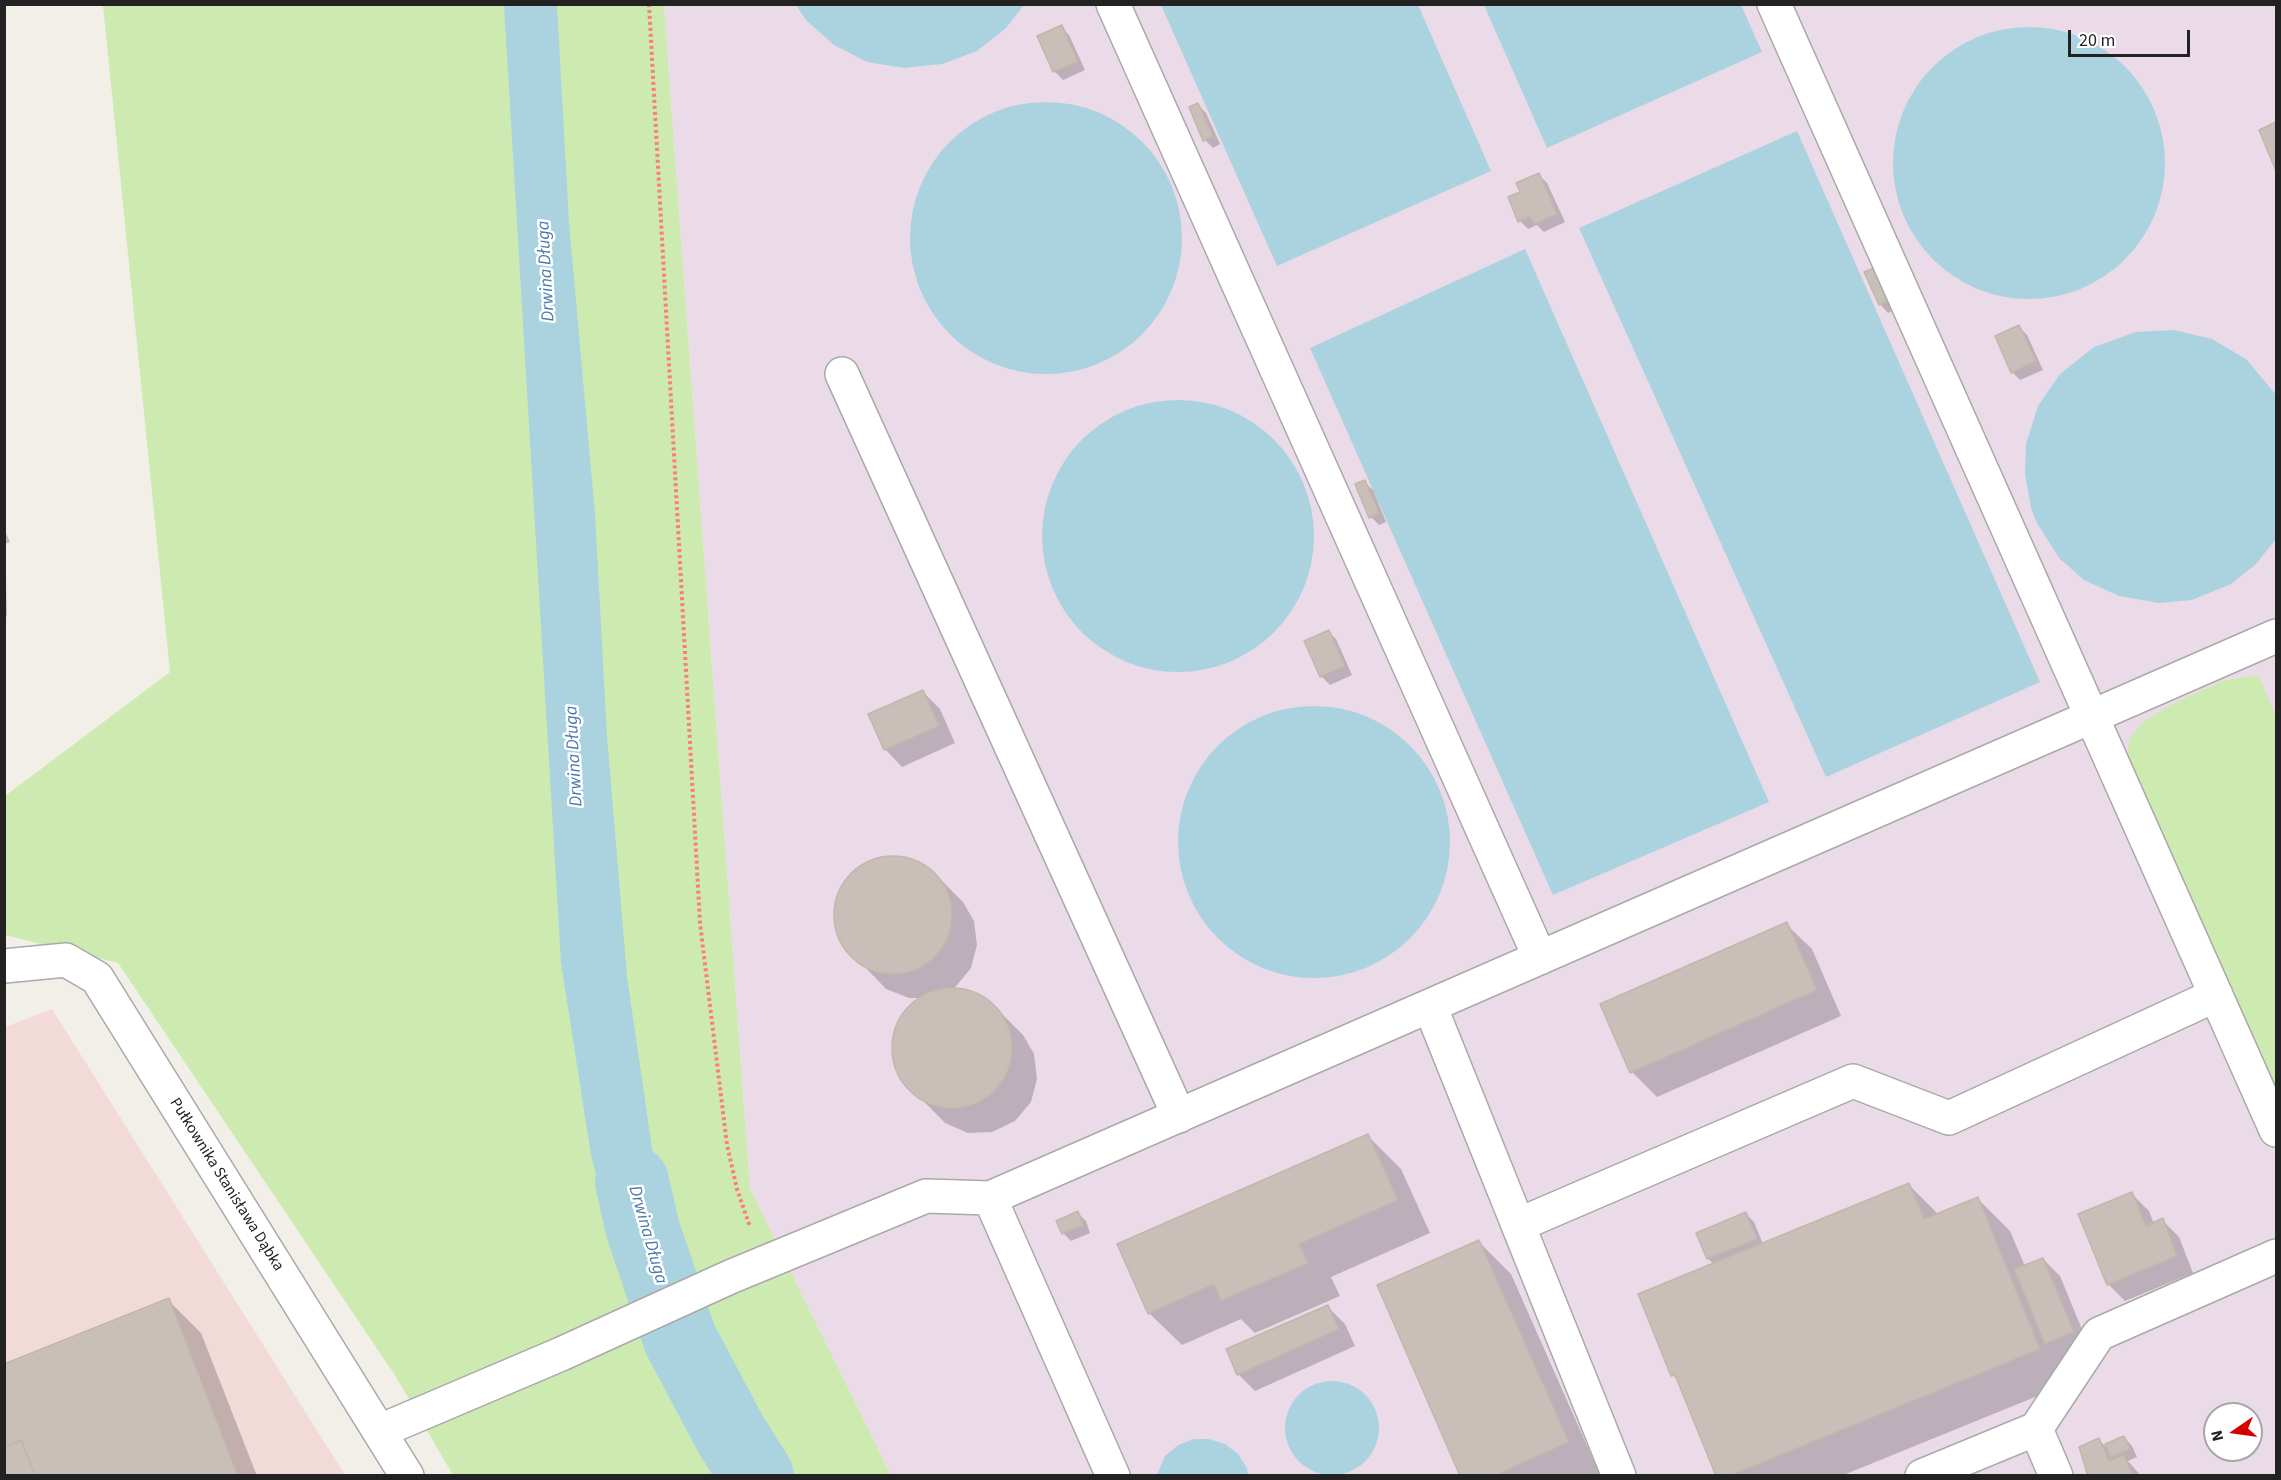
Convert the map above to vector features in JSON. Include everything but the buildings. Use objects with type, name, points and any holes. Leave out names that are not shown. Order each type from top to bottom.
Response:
[{"type":"street","points":[[1113,4],[1539,958]]},
{"type":"street","points":[[1774,4],[2277,1130]]},
{"type":"street","points":[[842,374],[1179,1116]]},
{"type":"street","points":[[380,1431],[561,1354],[730,1277],[926,1196],[990,1198],[2277,636]]},
{"type":"street","name":"Pułkownika Stanisława Dąbka","points":[[4,966],[66,960],[97,978],[407,1476]]},
{"type":"street","points":[[1518,1225],[1853,1081],[1949,1118],[2216,995]]},
{"type":"street","points":[[1430,1006],[1619,1476]]},
{"type":"street","points":[[990,1198],[1113,1476]]},
{"type":"street","points":[[1922,1476],[2036,1429],[2099,1334],[2277,1256]]},
{"type":"street","points":[[2036,1429],[2056,1476]]},
{"type":"path","points":[[649,4],[701,933],[728,1145],[743,1211],[764,1263]]},
{"type":"shaded area","points":[[664,5],[2276,5],[2276,1475],[891,1475],[750,1189]]},
{"type":"shaded area","points":[[52,1009],[345,1475],[5,1476],[5,1027]]},
{"type":"green space","points":[[103,5],[664,5],[750,1189],[891,1475],[453,1475],[396,1377],[118,963],[5,935],[5,796],[170,672]]},
{"type":"green space","points":[[2258,675],[2276,716],[2276,1108],[2127,758],[2130,738],[2143,722],[2174,703],[2226,680]]},
{"type":"water","points":[[504,5],[557,5],[569,223],[595,514],[607,736],[627,977],[663,1223],[684,1268],[634,1292],[617,1258],[591,1155],[561,963]]},
{"type":"water","points":[[796,5],[1024,5],[1006,28],[977,51],[942,64],[904,68],[867,62],[834,45],[806,20]]},
{"type":"water","points":[[1161,5],[1418,5],[1491,171],[1277,266]]},
{"type":"water","points":[[1484,5],[1741,5],[1762,52],[1547,148]]},
{"type":"water","points":[[2029,27],[2056,30],[2081,37],[2105,50],[2125,67],[2142,87],[2155,111],[2162,136],[2165,163],[2162,190],[2155,215],[2142,239],[2125,259],[2105,276],[2081,289],[2056,296],[2029,299],[2002,296],[1977,289],[1953,276],[1933,259],[1916,239],[1903,215],[1896,190],[1893,163],[1896,136],[1903,111],[1916,87],[1933,67],[1953,50],[1977,37],[2002,30]]},
{"type":"water","points":[[1046,102],[1085,108],[1110,118],[1142,142],[1159,163],[1171,186],[1179,212],[1182,238],[1176,277],[1166,302],[1142,334],[1121,351],[1098,363],[1072,371],[1046,374],[1007,368],[982,358],[950,334],[933,313],[921,290],[913,264],[910,238],[916,199],[926,174],[950,142],[971,125],[994,113],[1020,105]]},
{"type":"water","points":[[1797,131],[2040,682],[1826,777],[1579,228]]},
{"type":"water","points":[[1525,249],[1769,802],[1553,895],[1310,348]]},
{"type":"water","points":[[2174,330],[2212,339],[2246,359],[2276,395],[2276,539],[2256,564],[2231,584],[2192,600],[2159,603],[2119,596],[2084,580],[2059,558],[2037,523],[2031,508],[2025,474],[2026,444],[2038,406],[2060,374],[2094,347],[2136,332]]},
{"type":"water","points":[[1178,400],[1217,406],[1242,416],[1274,440],[1291,461],[1303,484],[1311,510],[1314,536],[1308,575],[1298,600],[1274,632],[1253,649],[1230,661],[1204,669],[1178,672],[1139,666],[1114,656],[1082,632],[1065,611],[1053,588],[1045,562],[1042,536],[1048,497],[1058,472],[1082,440],[1103,423],[1126,411],[1152,403]]},
{"type":"water","points":[[1314,706],[1341,709],[1366,716],[1389,729],[1410,746],[1427,767],[1440,790],[1447,815],[1450,842],[1447,869],[1440,894],[1427,917],[1410,938],[1389,955],[1366,968],[1341,975],[1314,978],[1287,975],[1262,968],[1239,955],[1218,938],[1201,917],[1188,894],[1181,869],[1178,842],[1181,815],[1188,790],[1201,767],[1218,746],[1239,729],[1262,716],[1287,709]]},
{"type":"water","points":[[704,1329],[761,1439],[785,1475],[716,1475],[671,1400],[651,1344]]},
{"type":"water","points":[[1332,1381],[1350,1385],[1365,1395],[1375,1410],[1379,1428],[1375,1446],[1365,1461],[1350,1471],[1332,1475],[1314,1471],[1299,1461],[1289,1446],[1285,1428],[1289,1410],[1299,1395],[1314,1385]]},
{"type":"water","points":[[1194,1439],[1209,1439],[1225,1444],[1238,1454],[1247,1468],[1248,1475],[1157,1475],[1165,1456],[1178,1445]]},
{"type":"waterway","name":"Drwina Długa","points":[[632,1182],[643,1230],[680,1339],[731,1435],[757,1476]]}]
